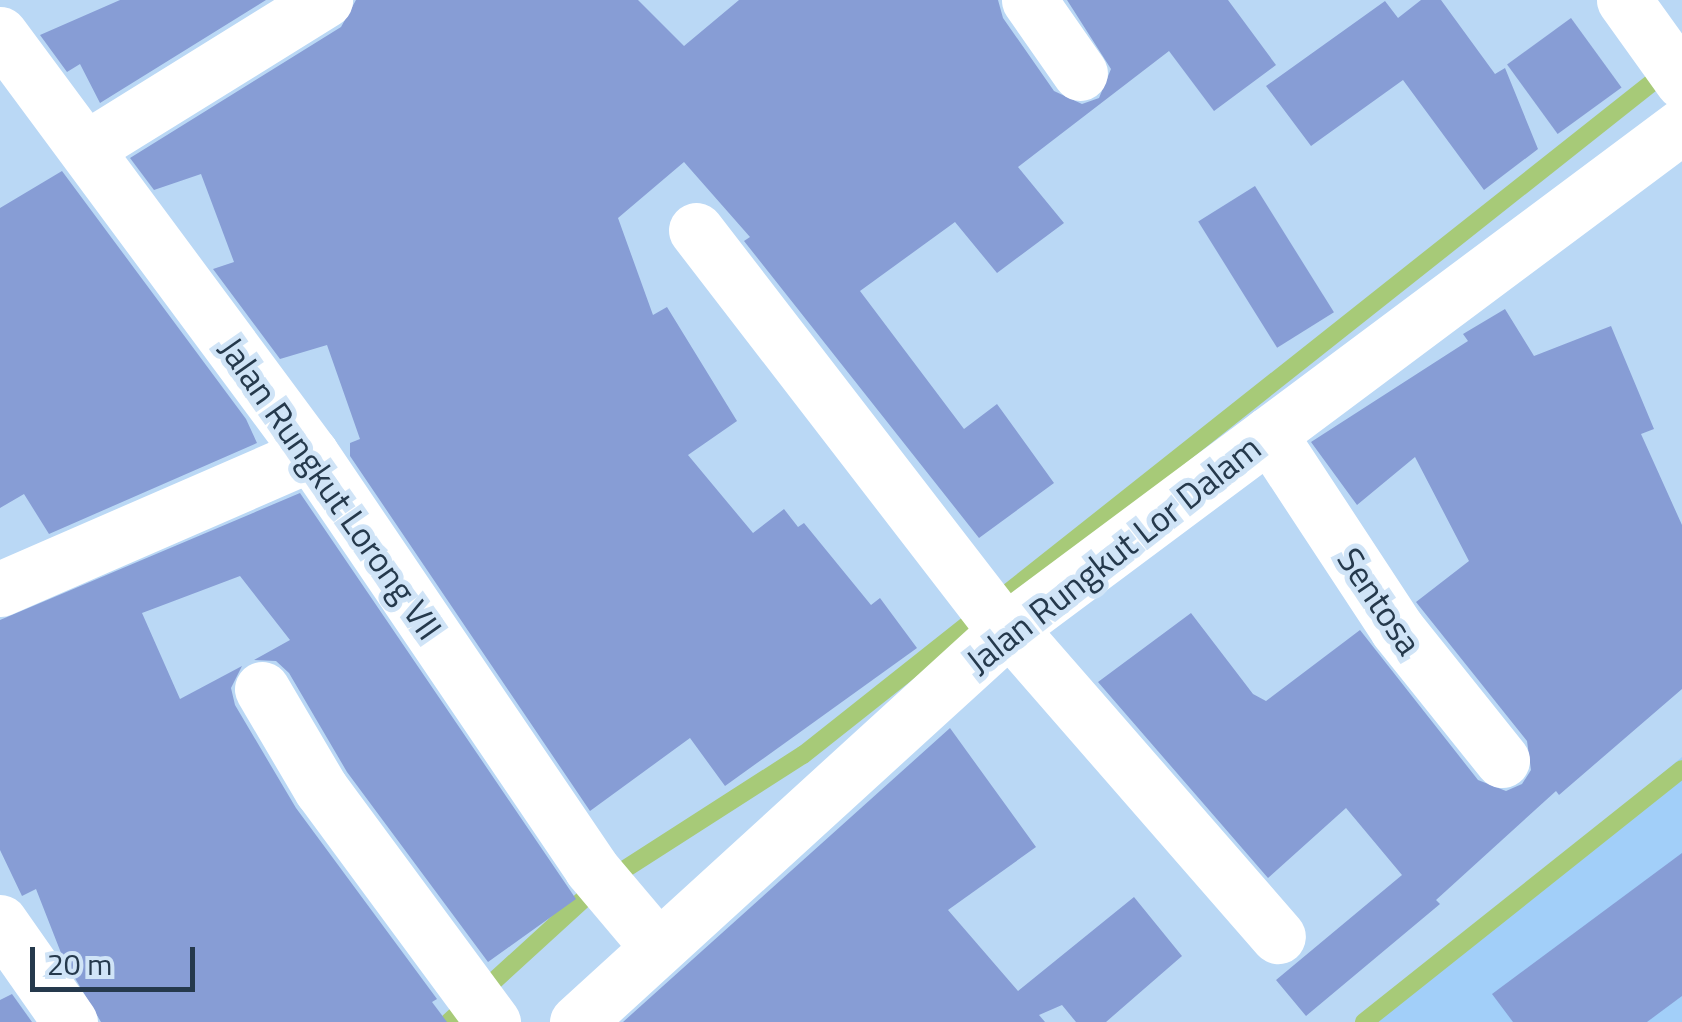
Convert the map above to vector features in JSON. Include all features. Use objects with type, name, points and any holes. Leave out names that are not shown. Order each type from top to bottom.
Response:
[{"type":"street","points":[[88,147],[326,0]]},
{"type":"street","points":[[1029,0],[1080,74]]},
{"type":"street","points":[[1624,0],[1672,56]]},
{"type":"street","name":"Jalan Rungkut Lorong VII","points":[[0,34],[88,147],[311,454],[604,883],[656,945]]},
{"type":"street","name":"Jalan Rungkut Lor Dalam","points":[[577,1022],[996,616],[1269,434],[1682,126]]},
{"type":"street","points":[[696,230],[814,389],[996,616],[1278,936]]},
{"type":"street","name":"Sentosa","points":[[1269,434],[1397,629],[1502,760]]},
{"type":"street","points":[[0,589],[311,454]]},
{"type":"street","points":[[262,688],[321,789],[485,1012]]},
{"type":"street","points":[[0,922],[70,1022]]},
{"type":"shaded area","points":[[1682,757],[1682,1022],[1365,1022]]},
{"type":"building","points":[[120,0],[266,0],[100,103],[80,64],[67,72],[40,35]]},
{"type":"building","points":[[356,0],[638,0],[684,46],[739,0],[998,0],[1003,18],[1054,91],[1082,104],[1099,98],[1111,69],[1067,0],[1228,0],[1276,65],[1214,111],[1169,51],[1018,167],[1064,223],[997,273],[955,222],[860,291],[964,429],[997,404],[1054,483],[979,538],[744,241],[750,237],[684,162],[618,218],[653,315],[667,307],[737,421],[688,455],[753,533],[784,509],[798,527],[804,523],[871,605],[880,598],[917,648],[725,786],[690,738],[590,811],[350,456],[350,443],[360,439],[327,345],[280,359],[213,269],[234,262],[201,174],[154,190],[130,158],[341,27]]},
{"type":"building","points":[[1421,0],[1441,0],[1495,74],[1505,68],[1538,149],[1484,190],[1403,80],[1311,146],[1266,86],[1385,1],[1398,18]]},
{"type":"building","points":[[1571,18],[1622,88],[1558,134],[1507,64]]},
{"type":"building","points":[[62,171],[246,419],[257,443],[49,534],[24,494],[0,508],[0,208]]},
{"type":"building","points":[[1255,186],[1334,312],[1277,348],[1198,222]]},
{"type":"building","points":[[1505,309],[1534,356],[1611,326],[1654,429],[1641,434],[1682,525],[1682,689],[1559,795],[1556,791],[1436,900],[1440,904],[1306,1016],[1276,980],[1402,875],[1346,808],[1268,878],[1098,682],[1191,613],[1253,694],[1266,701],[1360,630],[1478,780],[1506,791],[1522,784],[1531,770],[1527,741],[1416,602],[1469,561],[1415,457],[1357,505],[1311,442],[1468,341],[1463,334]]},
{"type":"building","points":[[300,493],[576,899],[488,962],[347,772],[289,673],[276,661],[254,660],[290,640],[240,576],[142,613],[180,699],[242,666],[231,688],[235,705],[296,808],[437,999],[432,1002],[447,1022],[101,1022],[63,958],[36,889],[22,896],[0,850],[0,620]]},
{"type":"building","points":[[950,728],[1036,847],[948,910],[1018,991],[1134,897],[1182,956],[1106,1022],[1076,1022],[1062,1005],[1039,1015],[1045,1022],[623,1022]]},
{"type":"building","points":[[1682,853],[1682,996],[1647,1022],[1513,1022],[1492,994]]},
{"type":"building","points":[[12,994],[32,1022],[0,1022],[0,1000]]},
{"type":"waterway","points":[[449,1022],[597,887],[803,755],[1669,69]]},
{"type":"waterway","points":[[1364,1022],[1682,769]]}]
